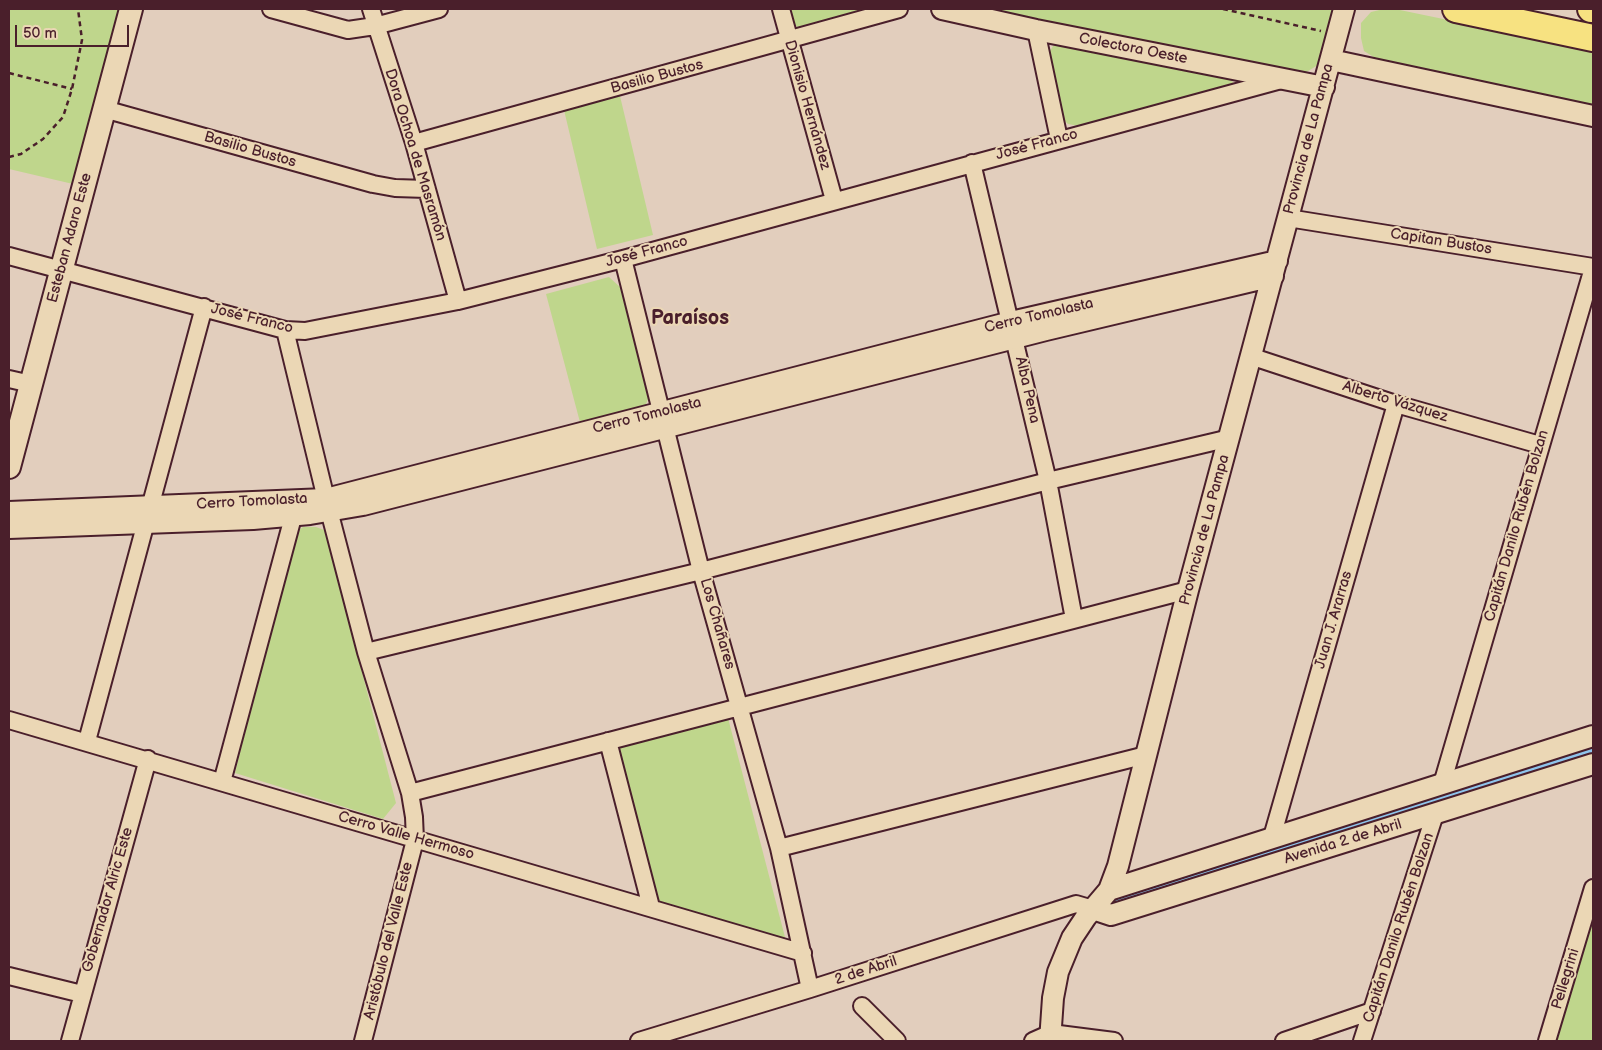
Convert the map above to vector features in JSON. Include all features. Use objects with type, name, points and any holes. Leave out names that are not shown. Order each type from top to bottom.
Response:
[{"type":"highway","points":[[1456,9],[1593,38]]},
{"type":"main road","name":"Esteban Adaro Este","points":[[9,467],[131,9]]},
{"type":"street","points":[[271,9],[348,30],[376,26],[439,9]]},
{"type":"street","name":"Dora Ochoa de Masramón","points":[[371,9],[414,143],[458,301]]},
{"type":"street","name":"Dionisio Hernández","points":[[781,9],[834,200]]},
{"type":"street","name":"Basilio Bustos","points":[[414,143],[789,41],[899,9]]},
{"type":"street","name":"Colectora Oeste","points":[[942,9],[1280,80],[1324,87]]},
{"type":"street","name":"Provincia de La Pampa","points":[[1044,1038],[1058,972],[1072,938],[1109,890],[1118,866],[1188,590],[1344,9]]},
{"type":"street","points":[[1036,30],[1059,139]]},
{"type":"street","points":[[1331,60],[1593,116]]},
{"type":"street","name":"José Franco","points":[[9,256],[285,330],[305,331],[458,301],[623,260],[834,200],[1280,80]]},
{"type":"street","name":"Basilio Bustos","points":[[104,109],[373,184],[395,188],[427,189]]},
{"type":"street","name":"Alba Pena","points":[[972,163],[1048,481],[1074,619]]},
{"type":"street","name":"Capitan Bustos","points":[[1288,218],[1593,267]]},
{"type":"street","name":"Los Chañares","points":[[623,260],[701,571],[778,848],[810,989]]},
{"type":"street","name":"Capitán Danilo Rubén Bolzan","points":[[1442,784],[1593,267]]},
{"type":"street","name":"Cerro Tomolasta","points":[[9,528],[147,515],[327,505],[1013,330],[1275,269]]},
{"type":"street","points":[[87,741],[204,307]]},
{"type":"street","name":"Aristóbulo del Valle Este","points":[[285,330],[327,505],[366,652],[410,793],[414,817],[415,840],[363,1041]]},
{"type":"street","name":"Alberto Vázquez","points":[[1250,356],[1396,404],[1540,445]]},
{"type":"street","points":[[9,378],[31,384]]},
{"type":"street","name":"Juan J. Ararras","points":[[1272,837],[1396,404]]},
{"type":"street","points":[[366,652],[701,571],[1048,481],[1230,438]]},
{"type":"street","points":[[222,782],[295,508]]},
{"type":"street","name":"Cerro Tomolasta","points":[[9,512],[26,509],[147,515]]},
{"type":"street","points":[[410,793],[1188,590]]},
{"type":"street","name":"Cerro Valle Hermoso","points":[[9,720],[87,741],[415,840],[651,907],[802,953]]},
{"type":"street","name":"Avenida 2 de Abril","points":[[1109,890],[1593,736]]},
{"type":"street","points":[[608,741],[651,907]]},
{"type":"street","points":[[778,848],[1146,755]]},
{"type":"street","name":"Gobernador Alric Este","points":[[70,1041],[148,760]]},
{"type":"street","name":"Avenida 2 de Abril","points":[[1093,909],[1110,915],[1593,764]]},
{"type":"street","name":"Capitán Danilo Rubén Bolzan","points":[[1362,1041],[1435,814]]},
{"type":"street","name":"Pellegrini","points":[[1547,1041],[1593,888]]},
{"type":"street","name":"2 de Abril","points":[[639,1041],[810,989],[1076,904],[1093,909]]},
{"type":"street","points":[[9,976],[82,994]]},
{"type":"street","points":[[862,1006],[897,1041]]},
{"type":"street","points":[[1284,1041],[1372,1011]]},
{"type":"street","points":[[1044,1038],[1114,1041]]},
{"type":"path","points":[[9,156],[21,154],[44,139],[63,117],[72,89],[82,40],[78,9]]},
{"type":"path","points":[[1223,9],[1337,34]]},
{"type":"path","points":[[9,73],[72,89]]},
{"type":"green space","points":[[9,9],[119,9],[73,184],[9,169]]},
{"type":"green space","points":[[788,9],[870,9],[807,29],[799,28],[791,22]]},
{"type":"green space","points":[[966,9],[1336,9],[1328,50],[1318,65],[1303,74]]},
{"type":"green space","points":[[1395,9],[1593,50],[1593,106],[1380,61],[1364,51],[1361,38],[1361,23],[1371,12]]},
{"type":"green space","points":[[1060,44],[1229,79],[1234,83],[1232,90],[1079,126],[1068,124],[1061,117],[1049,53],[1053,46]]},
{"type":"green space","points":[[620,96],[653,235],[597,249],[564,110]]},
{"type":"green space","points":[[609,277],[620,287],[648,399],[644,409],[581,426],[546,294]]},
{"type":"green space","points":[[303,527],[316,527],[324,530],[327,537],[396,803],[383,819],[235,773],[294,534]]},
{"type":"green space","points":[[728,718],[786,941],[657,904],[617,748]]},
{"type":"green space","points":[[1593,743],[1593,757],[1112,910],[1109,899]]},
{"type":"green space","points":[[1593,916],[1593,1041],[1557,1041]]},
{"type":"waterway","points":[[1109,902],[1593,751]]},
{"type":"district","name":"Paraísos","points":[[690,319]]}]
